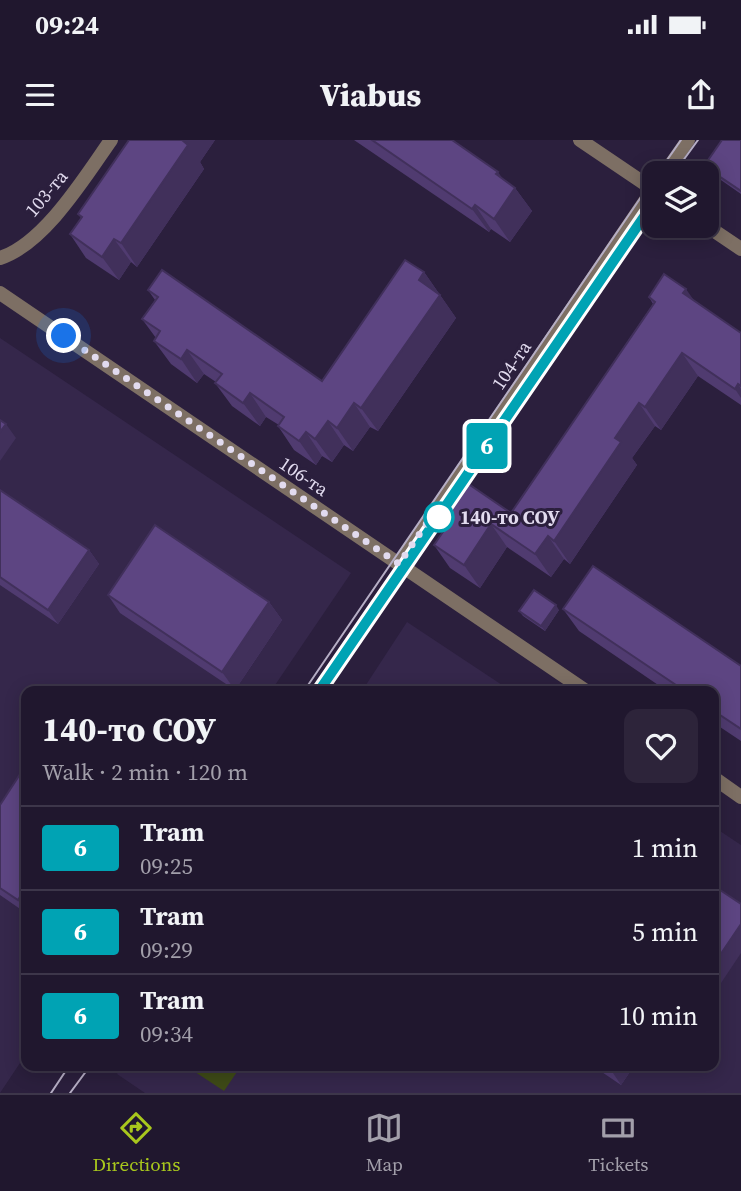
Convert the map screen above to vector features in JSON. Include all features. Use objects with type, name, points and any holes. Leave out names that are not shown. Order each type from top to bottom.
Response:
[{"type":"street","name":"103-та","points":[[0,258],[10,255],[47,226],[111,140]]},
{"type":"street","points":[[580,140],[642,182]]},
{"type":"street","points":[[673,161],[688,140]]},
{"type":"street","name":"104-та","points":[[399,564],[642,208]]},
{"type":"street","points":[[719,234],[741,249]]},
{"type":"street","name":"106-та","points":[[0,293],[579,686]]},
{"type":"street","points":[[719,782],[741,797]]},
{"type":"shaded area","points":[[0,338],[351,573],[274,686],[21,686],[21,1062],[0,1093]]},
{"type":"shaded area","points":[[407,622],[503,686],[365,686]]},
{"type":"shaded area","points":[[719,830],[741,845],[741,1093],[145,1093],[117,1074],[119,1071],[719,1071]]},
{"type":"green space","points":[[194,1071],[238,1071],[224,1091]]},
{"type":"building","points":[[129,140],[182,140],[188,145],[121,243],[114,239],[102,257],[70,234],[82,217],[78,214]]},
{"type":"building","points":[[372,140],[452,140],[498,172],[496,174],[515,188],[494,219],[475,205],[472,209]]},
{"type":"building","points":[[722,140],[741,140],[741,191],[719,176],[719,161],[707,161]]},
{"type":"building","points":[[405,260],[424,272],[419,280],[440,295],[361,408],[354,403],[337,428],[328,421],[315,439],[306,432],[299,441],[278,426],[284,417],[250,393],[243,403],[215,383],[222,374],[187,350],[181,359],[154,341],[160,331],[142,319],[158,297],[148,290],[162,270],[322,381]]},
{"type":"building","points":[[664,274],[686,289],[683,293],[741,333],[741,386],[738,384],[735,389],[682,353],[645,407],[639,403],[615,438],[621,442],[554,541],[548,536],[535,554],[491,524],[464,565],[434,545],[447,526],[437,521],[464,481],[511,513],[655,302],[649,297]]},
{"type":"building","points":[[0,420],[6,424],[0,432]]},
{"type":"building","points":[[0,490],[89,550],[48,610],[0,577]]},
{"type":"building","points":[[155,525],[269,602],[222,672],[108,595]]},
{"type":"building","points":[[593,566],[741,666],[741,729],[719,714],[719,686],[678,686],[563,609]]},
{"type":"building","points":[[534,590],[556,605],[541,626],[519,611]]},
{"type":"building","points":[[21,773],[21,895],[18,900],[0,888],[0,805]]},
{"type":"building","points":[[719,889],[741,904],[741,924],[719,957]]},
{"type":"tram line","points":[[666,161],[681,140]]},
{"type":"tram line","points":[[683,161],[698,140]]},
{"type":"tram line","points":[[307,686],[642,196]]},
{"type":"tram line","points":[[322,686],[642,220]]},
{"type":"tram line","name":"6","points":[[323,686],[642,220]]},
{"type":"tram line","points":[[51,1093],[66,1071]]},
{"type":"tram line","points":[[70,1093],[86,1071]]},
{"type":"place","name":"140-то СОУ","points":[[439,517]]},
{"type":"route","points":[[64,336],[399,564],[427,523],[439,517]]}]
